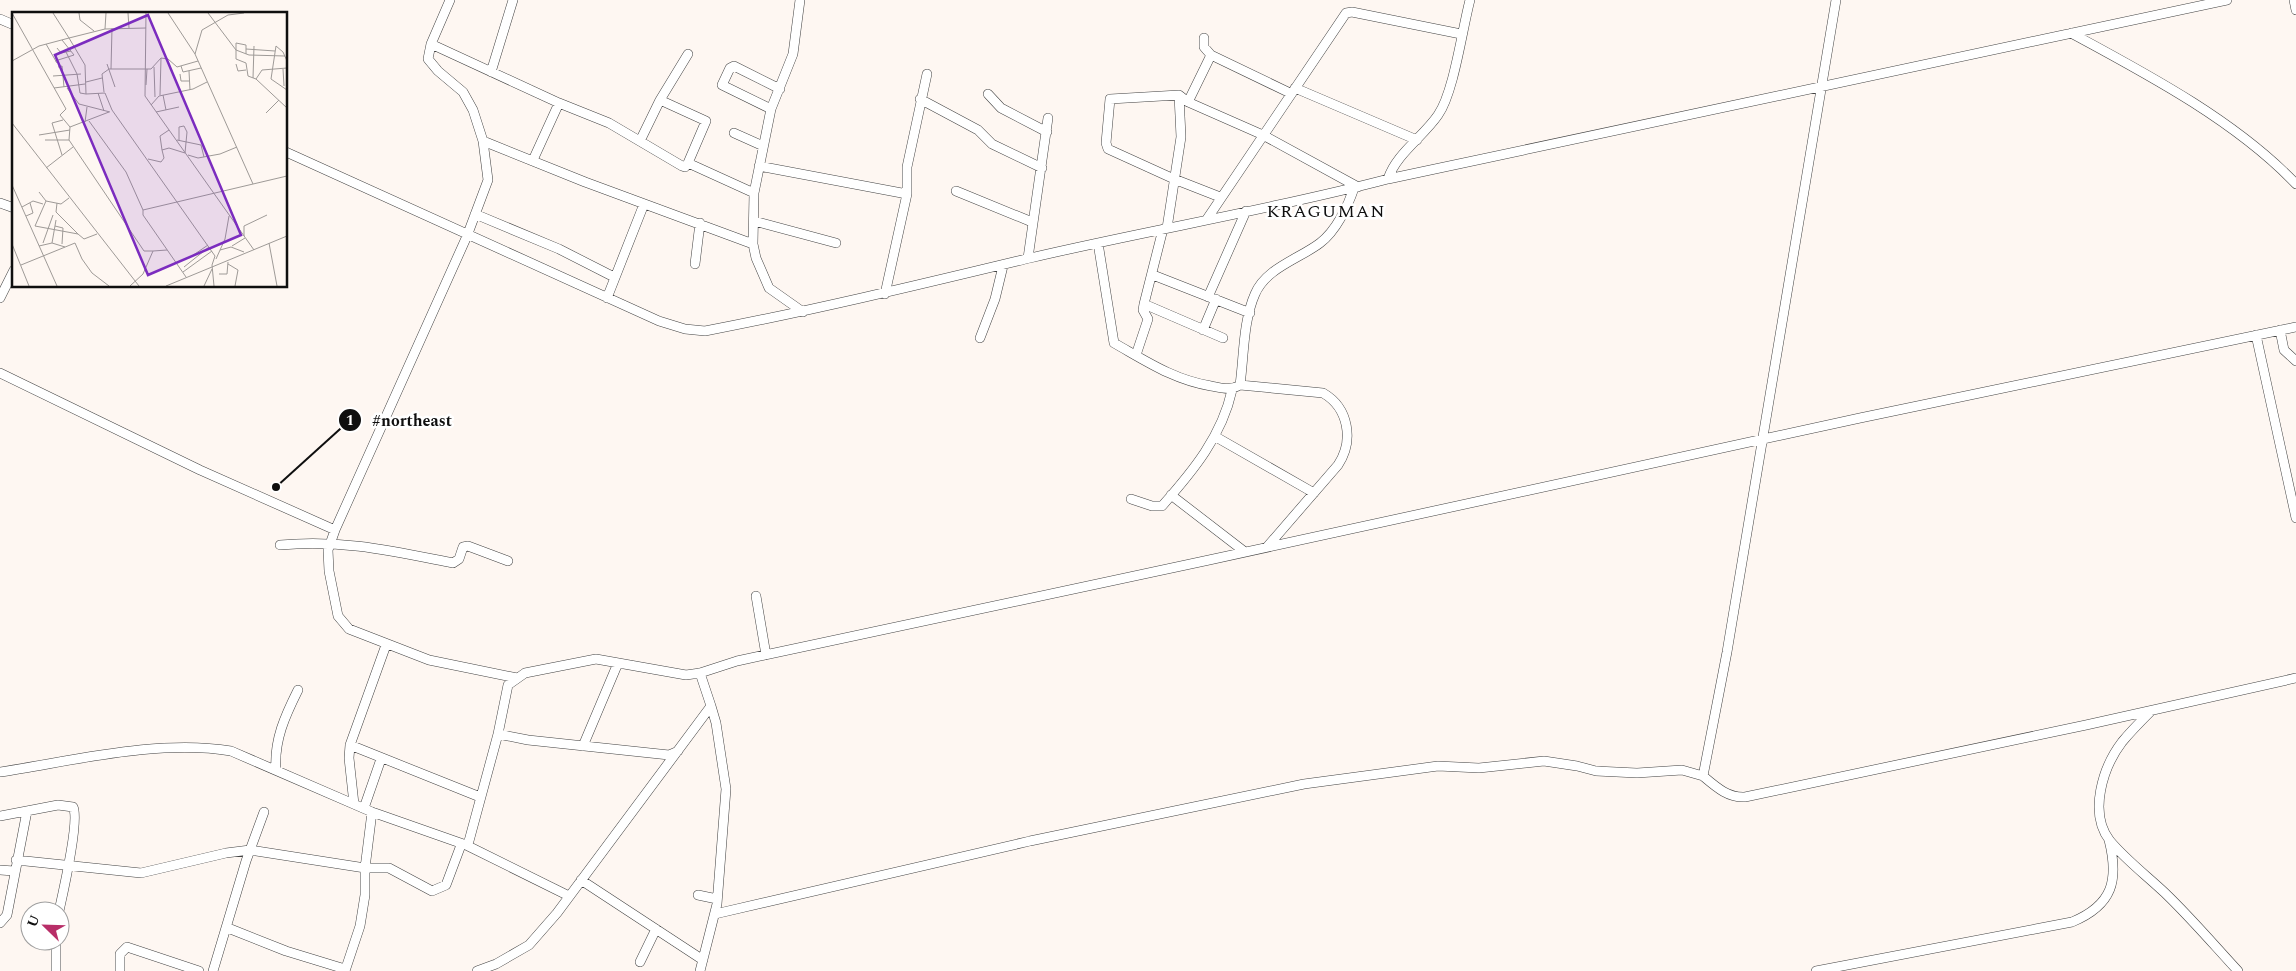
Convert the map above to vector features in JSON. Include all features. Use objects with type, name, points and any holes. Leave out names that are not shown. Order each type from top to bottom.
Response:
[{"type":"street","points":[[450,0],[428,54],[430,62],[463,92],[473,110],[483,141],[488,180],[467,236],[335,530],[328,550],[329,571],[338,616],[349,629],[429,660],[517,678]]},
{"type":"street","points":[[491,72],[513,0]]},
{"type":"street","points":[[800,0],[793,54],[771,109],[759,166],[754,193],[753,244],[756,258],[769,288],[802,312]]},
{"type":"street","points":[[1388,179],[1393,168],[1438,115],[1448,97],[1470,0]]},
{"type":"street","points":[[1703,776],[1727,652],[1836,0]]},
{"type":"street","points":[[288,153],[467,236],[607,298],[673,326],[705,331],[885,294],[1003,266],[1028,258],[1356,188],[1388,179],[2227,0]]},
{"type":"street","points":[[2294,0],[2296,10]]},
{"type":"street","points":[[1207,220],[1220,197],[1346,13],[1352,12],[1461,34]]},
{"type":"street","points":[[0,19],[12,24]]},
{"type":"street","points":[[2070,33],[2129,64],[2252,143],[2272,158],[2296,184]]},
{"type":"street","points":[[1204,38],[1204,47],[1211,55],[1417,140]]},
{"type":"street","points":[[431,44],[560,103],[609,123],[685,167],[706,120],[660,100]]},
{"type":"street","points":[[640,141],[660,100],[688,54]]},
{"type":"street","points":[[1188,102],[1211,55]]},
{"type":"street","points":[[771,109],[722,85],[730,68],[734,66],[780,89]]},
{"type":"street","points":[[885,294],[907,194],[907,167],[920,99],[927,74]]},
{"type":"street","points":[[988,94],[1001,108],[1047,132]]},
{"type":"street","points":[[1136,356],[1148,319],[1144,310],[1144,304],[1165,228],[1174,179],[1181,136],[1179,95]]},
{"type":"street","points":[[1220,197],[1174,179],[1108,149],[1106,143],[1108,103],[1110,99],[1115,97],[1179,95],[1188,102],[1263,135],[1356,188]]},
{"type":"street","points":[[920,99],[978,130],[992,144],[1042,168]]},
{"type":"street","points":[[533,160],[560,103]]},
{"type":"street","points":[[1028,258],[1048,118]]},
{"type":"street","points":[[734,133],[763,146]]},
{"type":"street","points":[[483,141],[753,244]]},
{"type":"street","points":[[688,163],[754,193]]},
{"type":"street","points":[[759,166],[907,194]]},
{"type":"street","points":[[1240,385],[1250,313],[1255,294],[1274,271],[1322,242],[1336,224],[1356,188]]},
{"type":"street","points":[[956,191],[1032,222]]},
{"type":"street","points":[[0,203],[12,207]]},
{"type":"street","points":[[607,298],[644,204]]},
{"type":"street","points":[[1203,330],[1212,298],[1246,212]]},
{"type":"street","points":[[475,214],[559,249],[614,277]]},
{"type":"street","points":[[754,221],[836,243]]},
{"type":"street","points":[[694,264],[700,223]]},
{"type":"street","points":[[1098,243],[1114,343],[1166,374],[1189,383],[1232,390],[1240,385],[1323,393],[1331,398],[1338,408],[1346,424],[1349,441],[1346,454],[1267,547]]},
{"type":"street","points":[[980,338],[995,299],[1003,266]]},
{"type":"street","points":[[0,298],[12,274]]},
{"type":"street","points":[[1153,275],[1250,313]]},
{"type":"street","points":[[1144,304],[1223,338]]},
{"type":"street","points":[[16,860],[141,873],[226,853],[250,850],[365,868],[389,868],[401,872],[426,890],[437,891],[449,880],[463,845],[469,841],[498,734],[508,685],[526,674],[596,659],[686,675],[700,673],[737,661],[1762,439],[2296,327]]},
{"type":"street","points":[[2280,330],[2284,350],[2296,361]]},
{"type":"street","points":[[2256,335],[2296,518]]},
{"type":"street","points":[[0,373],[200,470],[335,530]]},
{"type":"street","points":[[1131,498],[1162,506],[1216,437],[1224,421],[1232,390]]},
{"type":"street","points":[[1216,437],[1314,493]]},
{"type":"street","points":[[1171,495],[1245,552]]},
{"type":"street","points":[[280,545],[331,542],[370,546],[453,563],[457,561],[463,547],[468,546],[508,561]]},
{"type":"street","points":[[756,596],[766,655]]},
{"type":"street","points":[[354,804],[349,758],[350,745],[386,644]]},
{"type":"street","points":[[583,746],[618,663]]},
{"type":"street","points":[[700,673],[711,706],[726,776],[717,899],[715,914],[700,971]]},
{"type":"street","points":[[715,914],[1030,841],[1304,784],[1438,766],[1479,768],[1544,761],[1578,766],[1596,771],[1637,773],[1682,770],[1703,776],[1724,792],[1736,797],[1745,797],[2151,711],[2296,678]]},
{"type":"street","points":[[276,769],[274,750],[280,730],[298,690]]},
{"type":"street","points":[[477,971],[496,964],[529,945],[569,896],[711,706]]},
{"type":"street","points":[[1816,971],[2072,922],[2090,914],[2104,899],[2113,882],[2114,862],[2109,840],[2099,814],[2098,802],[2102,784],[2122,743],[2151,711]]},
{"type":"street","points":[[498,734],[528,740],[669,755],[678,751]]},
{"type":"street","points":[[350,745],[480,797]]},
{"type":"street","points":[[0,772],[137,751],[207,747],[231,751],[368,810],[463,845],[569,896]]},
{"type":"street","points":[[228,928],[286,951],[345,970],[360,926],[365,895],[368,810],[381,759]]},
{"type":"street","points":[[0,816],[58,805],[73,807],[76,812],[61,901]]},
{"type":"street","points":[[0,923],[7,915],[26,811]]},
{"type":"street","points":[[213,971],[228,928],[250,850],[264,812]]},
{"type":"street","points":[[2109,840],[2178,906],[2238,971]]},
{"type":"street","points":[[0,870],[14,871]]},
{"type":"street","points":[[581,880],[703,960]]},
{"type":"street","points":[[698,895],[717,899]]},
{"type":"street","points":[[640,962],[656,929]]},
{"type":"street","points":[[120,971],[120,954],[127,947],[199,971]]},
{"type":"street","points":[[56,951],[56,971]]},
{"type":"place","name":"#northeast","points":[[276,487]]},
{"type":"district","name":"KRAGUMAN","points":[[1326,211]]}]
